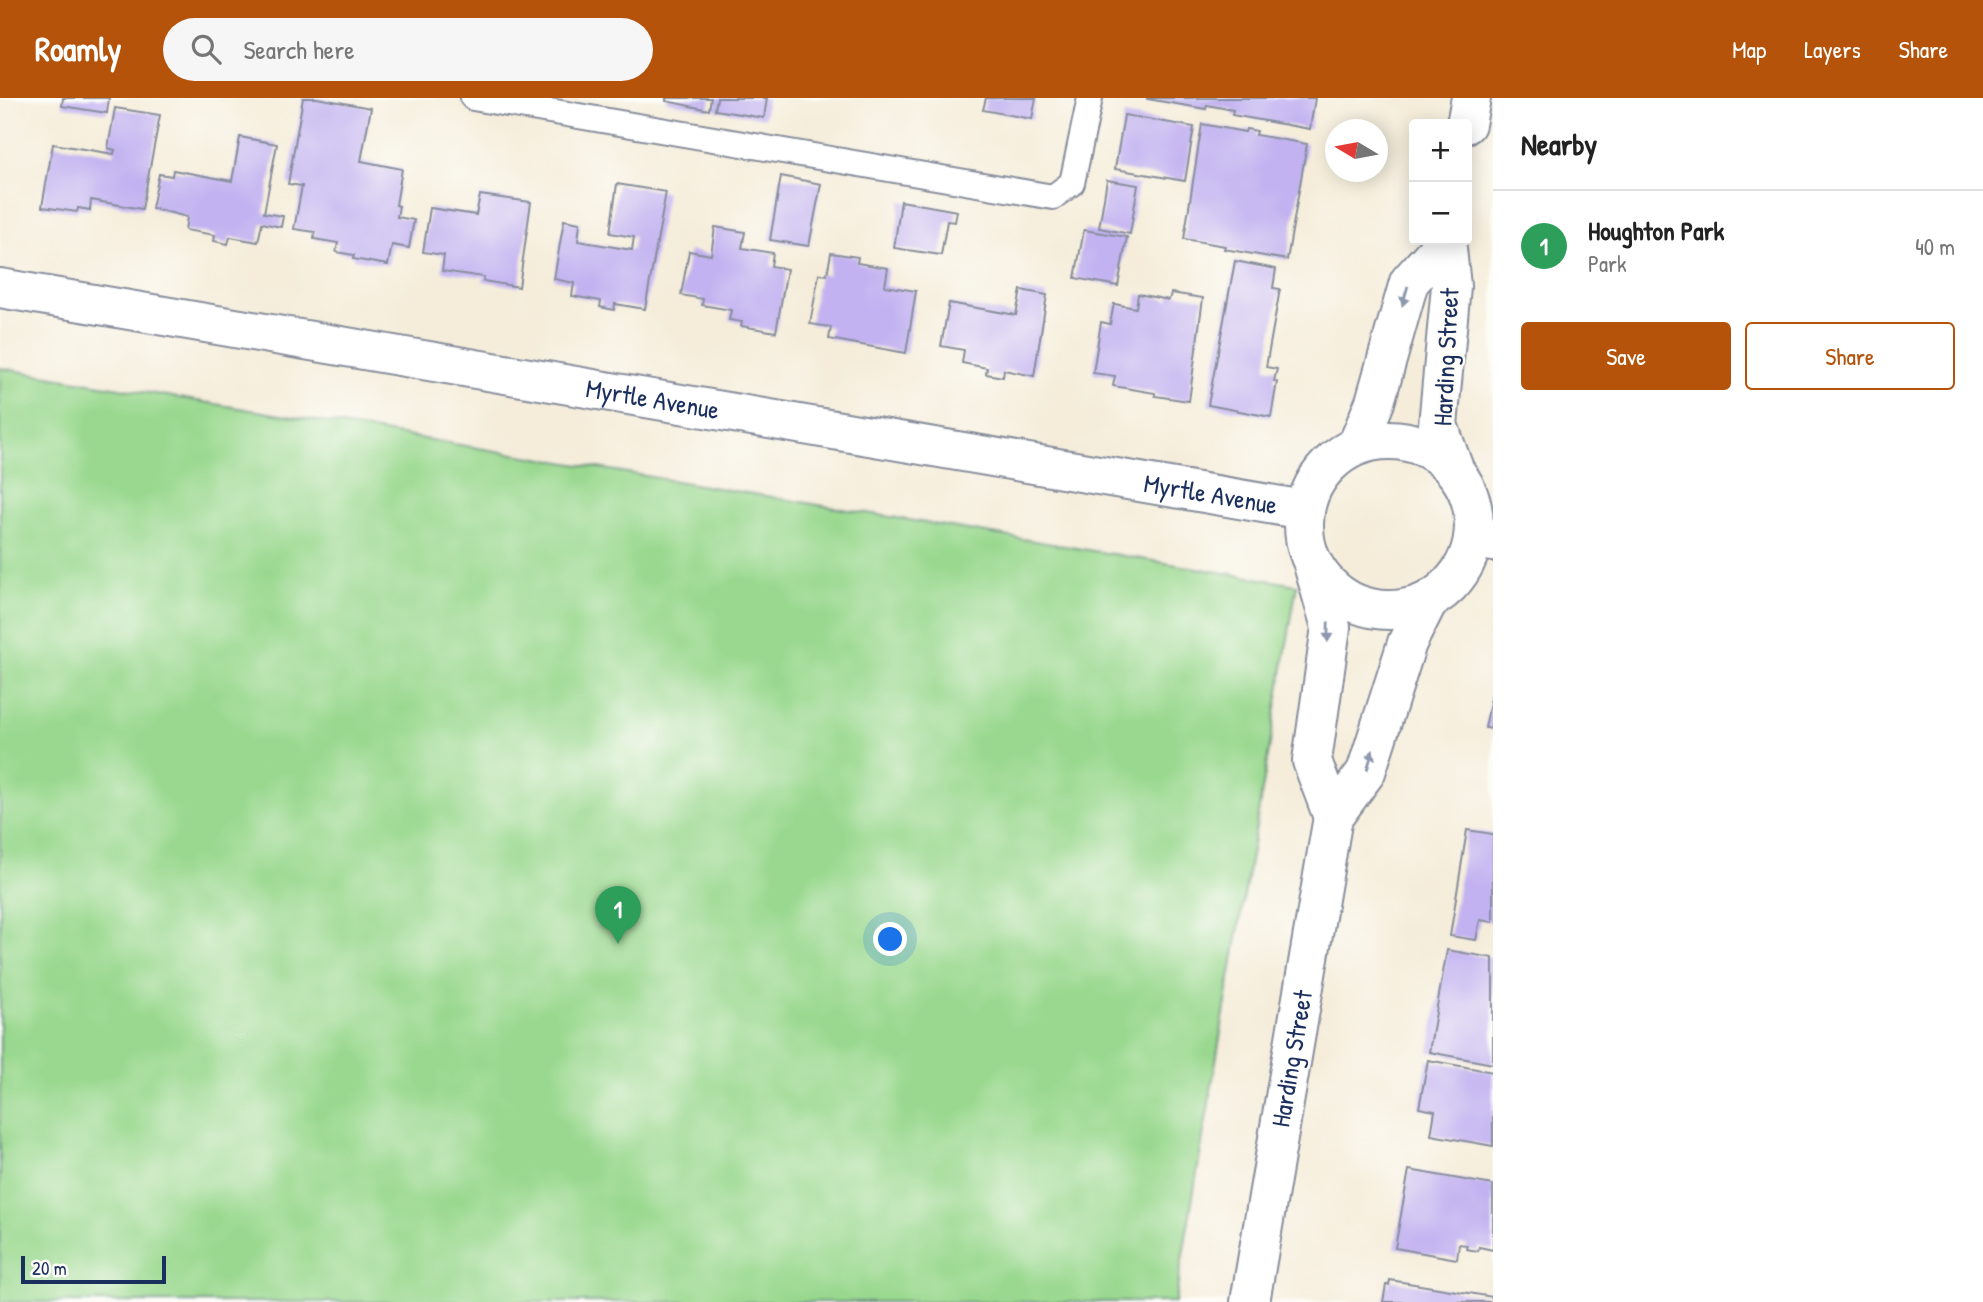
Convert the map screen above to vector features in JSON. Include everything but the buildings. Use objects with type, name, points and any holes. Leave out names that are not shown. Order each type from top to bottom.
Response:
[{"type":"street","points":[[1467,119],[1471,98]]},
{"type":"street","name":"Harding Street","points":[[1357,446],[1375,402],[1409,282],[1442,245]]},
{"type":"street","name":"Harding Street","points":[[1446,245],[1451,286],[1438,425],[1454,469]]},
{"type":"street","name":"Myrtle Avenue","points":[[0,288],[1304,510]]},
{"type":"street","points":[[1313,566],[1329,587],[1350,602],[1376,610],[1403,610],[1428,601],[1449,586],[1483,540],[1466,490],[1454,469],[1433,452],[1408,442],[1382,440],[1357,446],[1332,461],[1314,483],[1304,510],[1304,539],[1331,627],[1312,761],[1333,817]]},
{"type":"street","name":"Harding Street","points":[[1250,1302],[1333,817],[1366,772],[1407,643],[1428,601]]},
{"type":"lane","points":[[473,98],[1053,197],[1072,183],[1090,98]]},
{"type":"green space","points":[[0,368],[1297,585],[1175,1302],[0,1302]]},
{"type":"place","name":"Houghton Park","points":[[618,944]]}]
